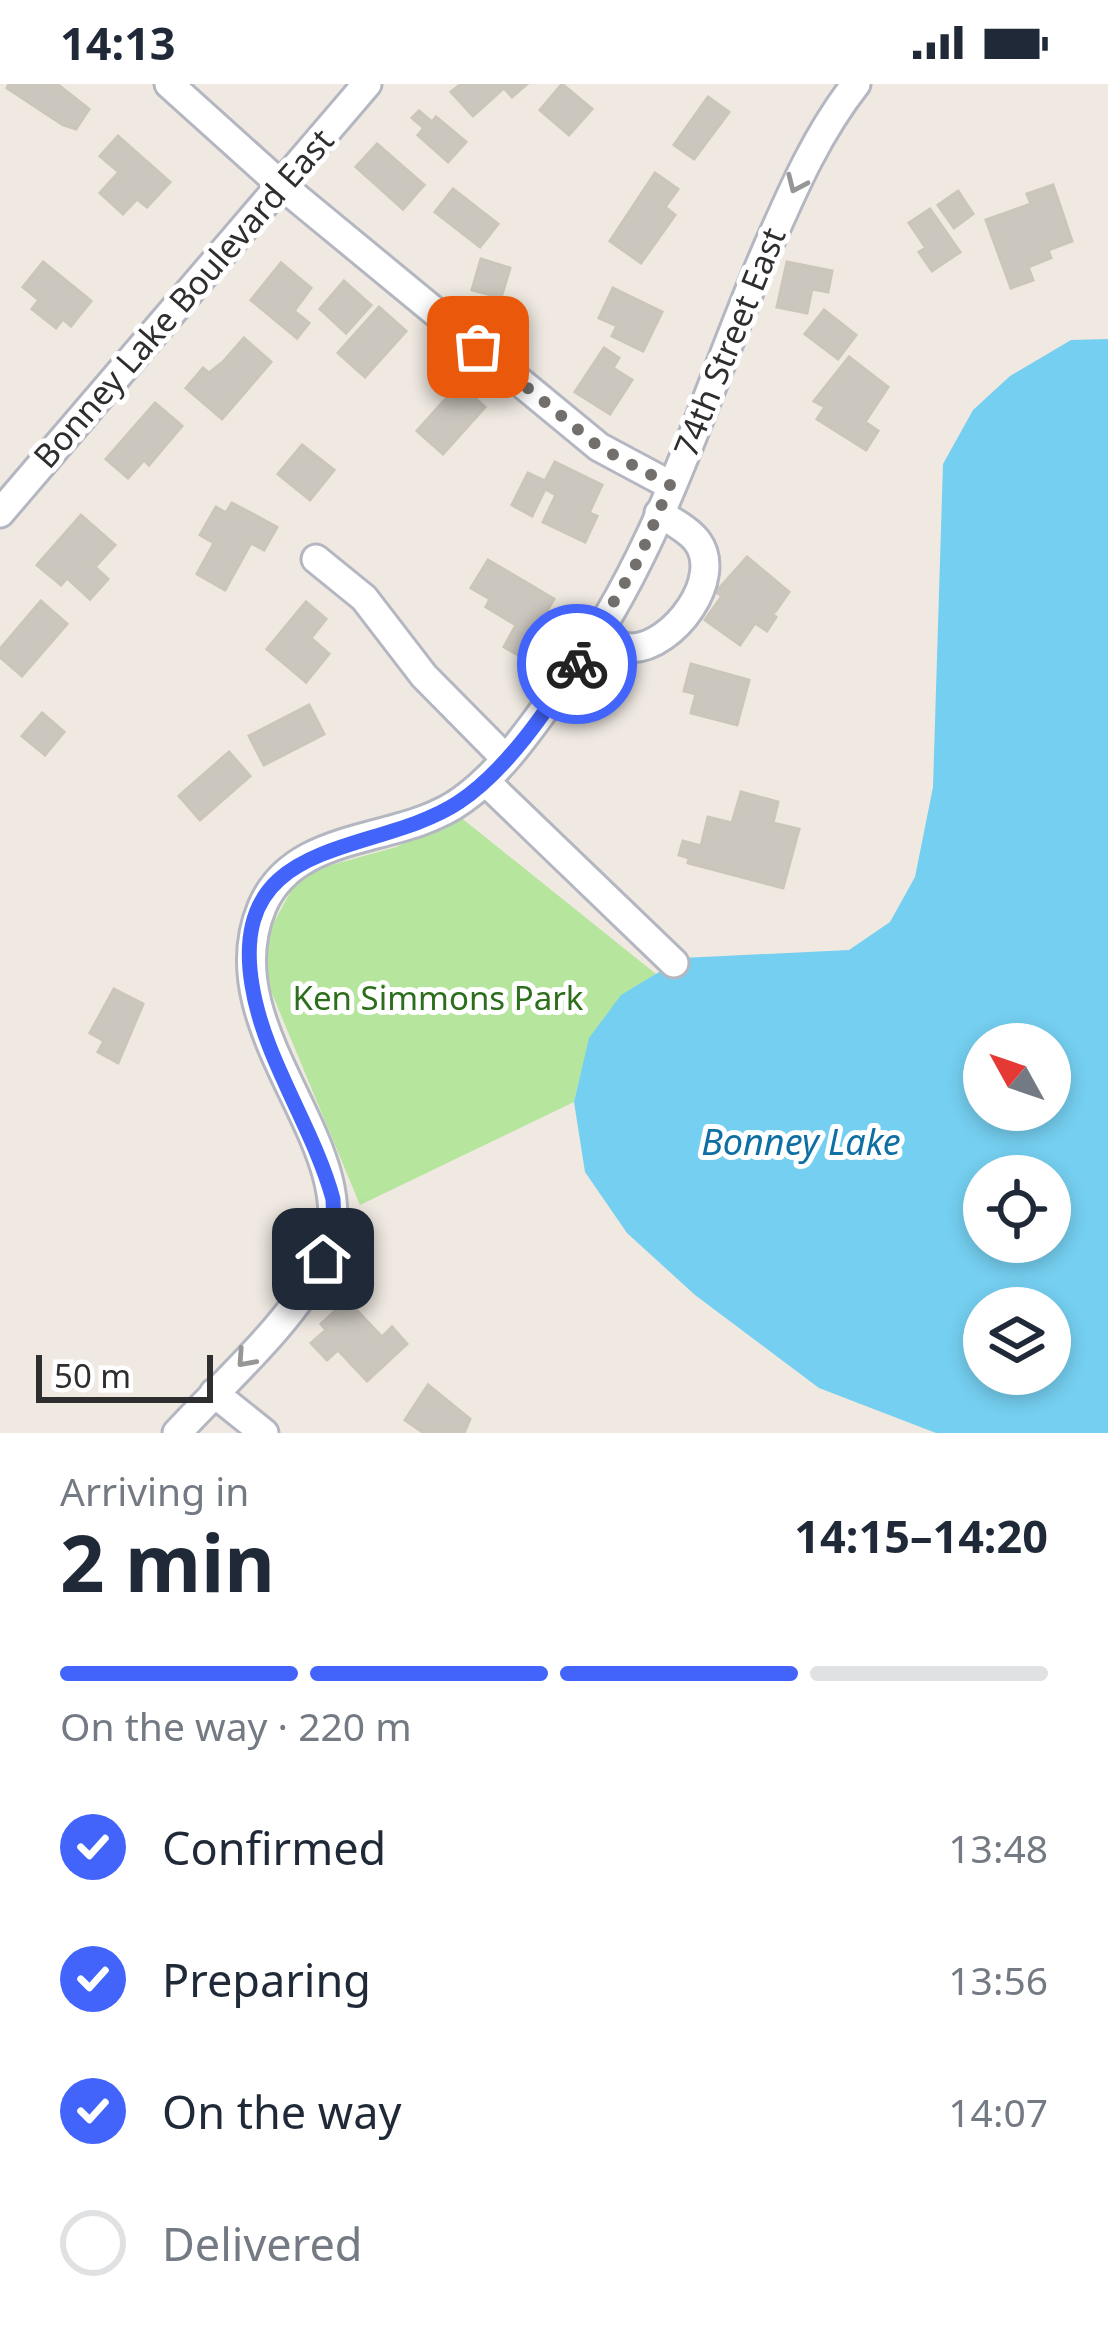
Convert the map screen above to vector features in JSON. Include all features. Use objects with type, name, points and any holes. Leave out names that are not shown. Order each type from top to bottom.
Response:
[{"type":"street","points":[[169,84],[280,184],[599,447],[670,485]]},
{"type":"street","name":"Bonney Lake Boulevard East","points":[[0,513],[367,84]]},
{"type":"street","name":"74th Street East","points":[[178,1433],[313,1277],[334,1226],[327,1175],[251,982],[253,935],[263,904],[283,875],[300,862],[415,825],[461,801],[506,758],[596,634],[658,513],[803,168],[856,84]]},
{"type":"street","points":[[596,634],[633,648],[657,641],[697,596],[706,566],[700,544],[658,513]]},
{"type":"street","points":[[316,559],[364,598],[424,676],[506,758]]},
{"type":"street","points":[[485,781],[674,963]]},
{"type":"street","points":[[214,1393],[264,1433]]},
{"type":"green space","name":"Ken Simmons Park","points":[[459,816],[656,974],[620,999],[598,1027],[574,1102],[360,1205],[268,984],[268,933],[292,889],[317,869],[396,847]]},
{"type":"water","name":"Bonney Lake","points":[[1108,339],[1108,1433],[936,1433],[819,1388],[695,1295],[627,1233],[585,1172],[574,1102],[589,1038],[621,995],[682,958],[849,950],[890,922],[915,877],[933,787],[943,464],[973,410],[1010,376],[1071,340]]},
{"type":"building","points":[[9,84],[57,84],[89,109],[76,129],[63,125],[7,88]]},
{"type":"building","points":[[461,84],[527,84],[512,97],[504,88],[473,116],[451,92]]},
{"type":"building","points":[[562,84],[592,109],[569,135],[540,110]]},
{"type":"building","points":[[708,97],[729,112],[694,159],[674,145]]},
{"type":"building","points":[[419,111],[432,122],[436,117],[466,142],[448,162],[418,135],[424,128],[412,118]]},
{"type":"building","points":[[118,136],[170,182],[147,207],[137,199],[123,214],[100,193],[119,172],[100,156]]},
{"type":"building","points":[[377,144],[424,185],[403,209],[356,167]]},
{"type":"building","points":[[655,173],[678,189],[665,207],[675,215],[641,263],[610,241]]},
{"type":"building","points":[[1053,185],[1072,241],[1048,250],[1051,258],[1028,267],[1033,280],[1011,288],[986,220],[1031,204],[1027,194]]},
{"type":"building","points":[[453,189],[498,224],[480,247],[435,212]]},
{"type":"building","points":[[958,191],[973,214],[954,228],[938,205]]},
{"type":"building","points":[[930,209],[960,252],[932,271],[919,252],[926,248],[909,223]]},
{"type":"building","points":[[481,259],[510,268],[501,298],[472,290]]},
{"type":"building","points":[[43,262],[91,301],[71,326],[63,319],[56,328],[32,309],[39,300],[23,287]]},
{"type":"building","points":[[787,262],[832,271],[828,292],[812,289],[807,313],[777,307]]},
{"type":"building","points":[[281,263],[311,288],[294,311],[309,323],[297,338],[251,300]]},
{"type":"building","points":[[344,281],[371,305],[346,333],[320,309]]},
{"type":"building","points":[[613,288],[662,312],[643,351],[612,336],[617,326],[599,318]]},
{"type":"building","points":[[379,307],[406,331],[365,377],[338,353]]},
{"type":"building","points":[[824,310],[856,335],[838,359],[805,334]]},
{"type":"building","points":[[244,338],[271,362],[222,419],[186,388],[203,368],[209,373],[223,362]]},
{"type":"building","points":[[604,348],[619,358],[613,368],[632,380],[610,414],[575,392]]},
{"type":"building","points":[[849,357],[888,387],[865,422],[878,431],[866,450],[817,419],[825,407],[814,401]]},
{"type":"building","points":[[459,384],[485,407],[443,454],[417,431]]},
{"type":"building","points":[[155,403],[182,426],[149,465],[144,460],[128,478],[106,459]]},
{"type":"building","points":[[302,445],[334,470],[310,500],[278,474]]},
{"type":"building","points":[[555,462],[602,485],[589,513],[597,516],[585,542],[543,522],[556,495],[545,489],[532,516],[512,505],[528,473],[545,481]]},
{"type":"building","points":[[232,503],[277,527],[264,550],[251,543],[225,590],[197,574],[214,543],[200,535],[216,507],[226,513]]},
{"type":"building","points":[[81,515],[115,545],[95,567],[108,579],[90,599],[67,578],[61,585],[37,565]]},
{"type":"building","points":[[747,557],[789,592],[775,612],[767,611],[776,617],[767,631],[755,623],[740,645],[705,620],[722,596],[716,592]]},
{"type":"building","points":[[488,560],[554,599],[520,656],[504,647],[516,625],[486,607],[490,599],[471,588]]},
{"type":"building","points":[[41,601],[67,624],[22,676],[0,657],[0,649]]},
{"type":"building","points":[[306,602],[326,619],[311,638],[329,654],[306,682],[267,649]]},
{"type":"building","points":[[691,664],[749,680],[737,725],[691,713],[696,694],[684,691]]},
{"type":"building","points":[[309,705],[324,734],[264,765],[249,736]]},
{"type":"building","points":[[42,713],[64,732],[45,755],[22,736]]},
{"type":"building","points":[[229,752],[250,776],[200,820],[179,796]]},
{"type":"building","points":[[741,792],[778,802],[773,823],[799,829],[783,888],[688,863],[689,858],[679,855],[683,841],[701,846],[708,817],[732,823]]},
{"type":"building","points":[[114,989],[143,1004],[118,1063],[98,1052],[104,1041],[90,1033]]},
{"type":"building","points":[[347,1300],[382,1337],[392,1327],[407,1344],[367,1381],[338,1350],[327,1360],[311,1343],[326,1330],[321,1324]]},
{"type":"building","points":[[428,1385],[470,1419],[464,1433],[424,1433],[405,1420]]},
{"type":"way so far","points":[[478,347],[599,447],[670,485],[639,559],[577,664]]},
{"type":"route","points":[[323,1259],[335,1211],[327,1175],[267,1034],[251,982],[253,935],[263,904],[283,875],[300,862],[359,838],[415,825],[461,801],[506,758],[577,664]]}]
